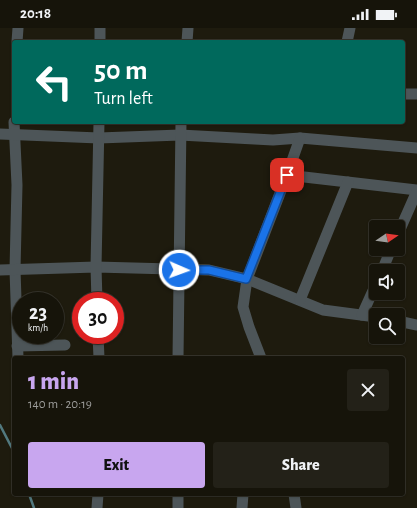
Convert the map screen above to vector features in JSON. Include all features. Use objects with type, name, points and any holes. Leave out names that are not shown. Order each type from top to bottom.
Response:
[{"type":"street","points":[[17,40],[18,28]]},
{"type":"street","points":[[100,28],[100,40]]},
{"type":"street","points":[[187,40],[188,28]]},
{"type":"street","points":[[347,40],[350,28]]},
{"type":"street","points":[[405,94],[417,94]]},
{"type":"street","points":[[14,124],[17,185],[15,270],[18,356]]},
{"type":"street","points":[[97,292],[99,124]]},
{"type":"street","points":[[178,356],[181,124]]},
{"type":"street","points":[[0,134],[99,138],[180,135],[273,140],[300,138],[417,148]]},
{"type":"street","points":[[260,356],[248,327],[243,307],[246,279],[300,138]]},
{"type":"street","points":[[287,175],[417,190],[404,220]]},
{"type":"street","points":[[300,300],[348,182]]},
{"type":"street","points":[[0,270],[96,268],[209,270],[246,279],[323,310],[369,316]]},
{"type":"street","points":[[362,315],[369,300]]},
{"type":"street","points":[[405,322],[417,325]]},
{"type":"street","points":[[17,346],[65,344]]},
{"type":"street","points":[[98,344],[99,356]]},
{"type":"street","points":[[97,508],[98,496]]},
{"type":"street","points":[[178,496],[178,508]]},
{"type":"street","points":[[242,508],[243,496]]},
{"type":"street","points":[[294,496],[296,508]]},
{"type":"waterway","points":[[0,425],[12,448]]},
{"type":"waterway","points":[[30,496],[34,508]]},
{"type":"route","points":[[179,270],[209,270],[246,279],[287,175]]}]
